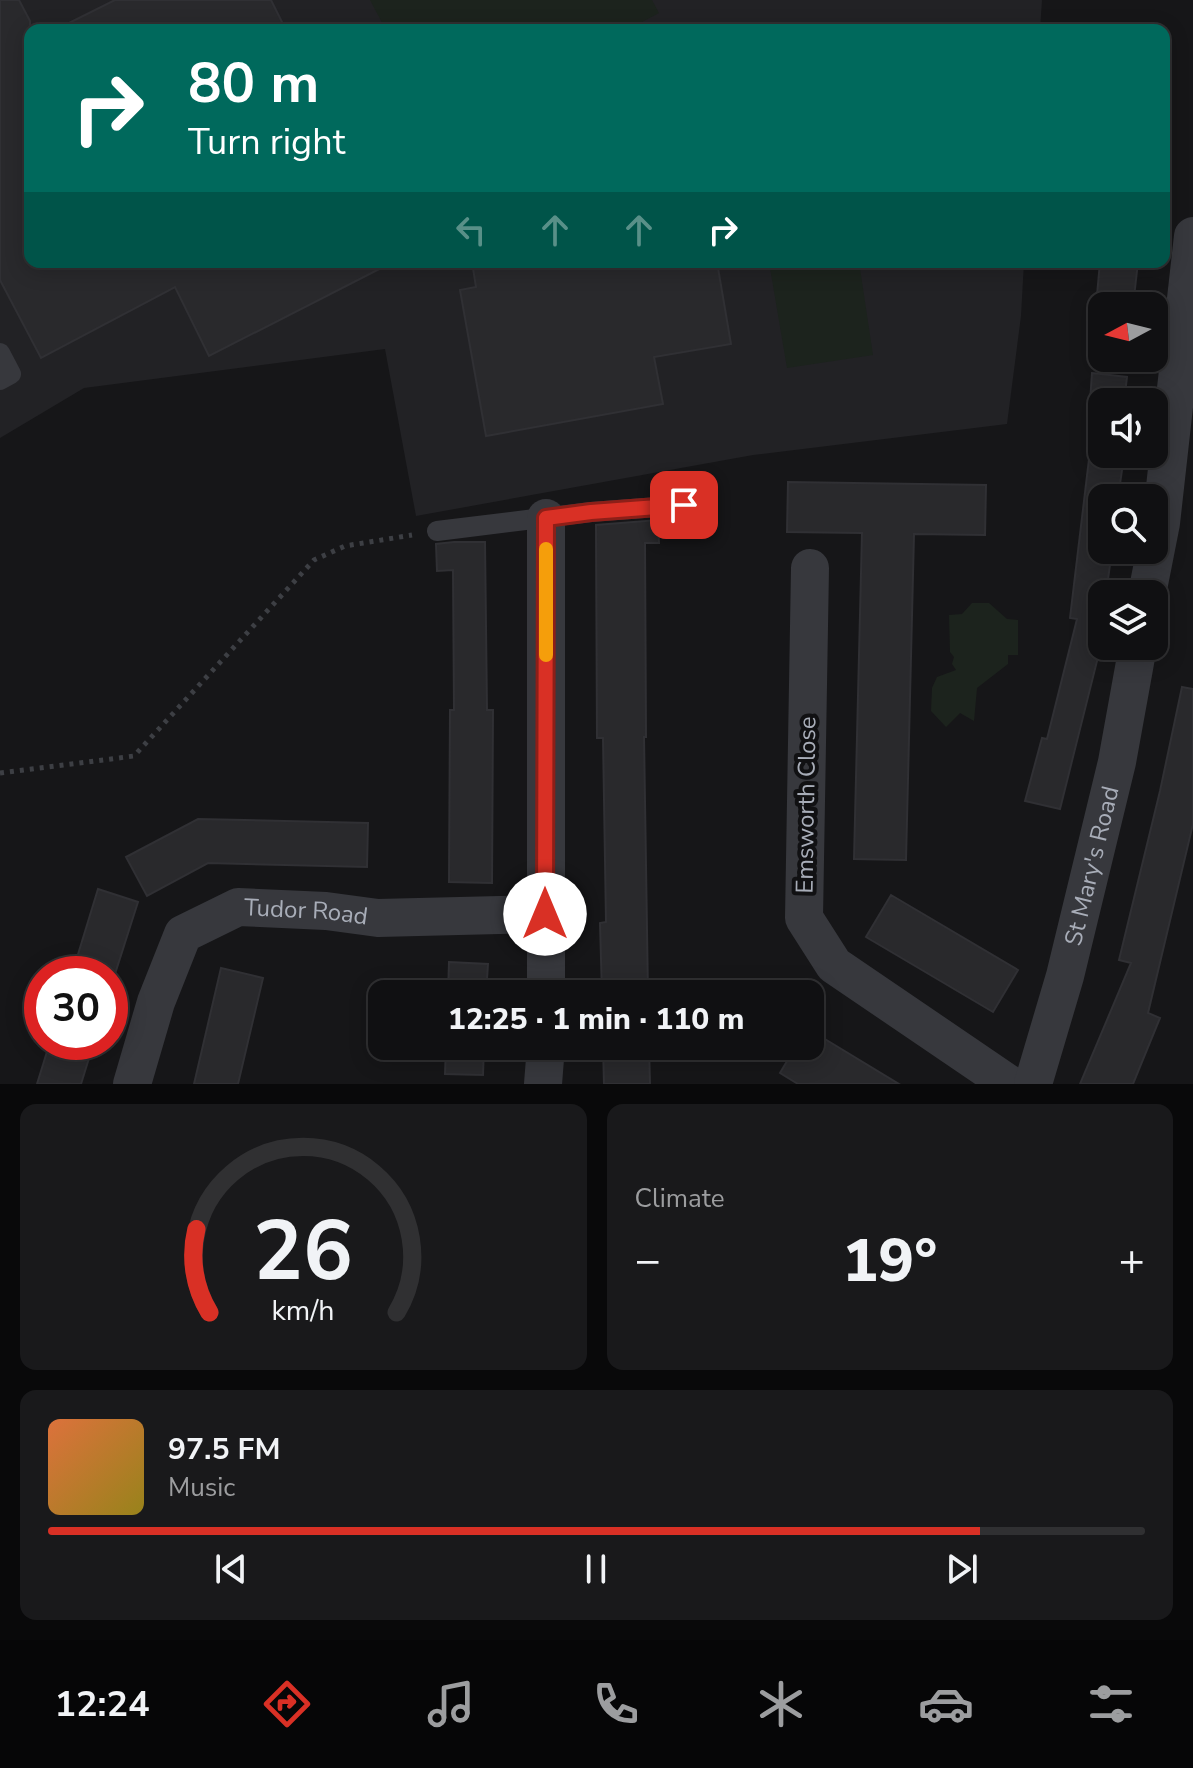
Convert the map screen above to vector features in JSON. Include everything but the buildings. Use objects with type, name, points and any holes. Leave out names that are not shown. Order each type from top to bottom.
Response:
[{"type":"street","points":[[1150,580],[1161,523],[1193,236]]},
{"type":"street","points":[[546,518],[546,980]]},
{"type":"street","name":"Emsworth Close","points":[[810,568],[804,918],[834,965],[1009,1084]]},
{"type":"street","name":"St Mary's Road","points":[[1033,1084],[1065,976],[1113,777],[1135,660]]},
{"type":"street","name":"Tudor Road","points":[[132,1084],[156,1002],[183,934],[238,907],[326,911],[378,918],[545,914]]},
{"type":"street","points":[[543,1084],[545,1060]]},
{"type":"lane","points":[[0,353],[11,374],[0,380]]},
{"type":"lane","points":[[437,531],[591,512],[684,505]]},
{"type":"path","points":[[0,773],[134,756],[314,560],[345,546],[437,531]]},
{"type":"shaded area","points":[[0,0],[1042,0],[1040,24],[24,24],[24,268],[1024,268],[1021,316],[1007,424],[753,455],[416,516],[385,349],[84,388],[0,438]]},
{"type":"shaded area","points":[[370,0],[652,0],[659,13],[638,24],[383,24]]},
{"type":"shaded area","points":[[770,268],[860,268],[873,355],[787,368]]},
{"type":"shaded area","points":[[972,603],[989,603],[1007,619],[1018,620],[1018,655],[1008,655],[1008,664],[977,688],[974,721],[960,713],[946,727],[931,711],[932,688],[937,677],[956,670],[950,652],[949,615],[962,614]]},
{"type":"slow traffic","points":[[546,549],[546,655]]},
{"type":"route","points":[[545,914],[546,518],[684,505]]}]
